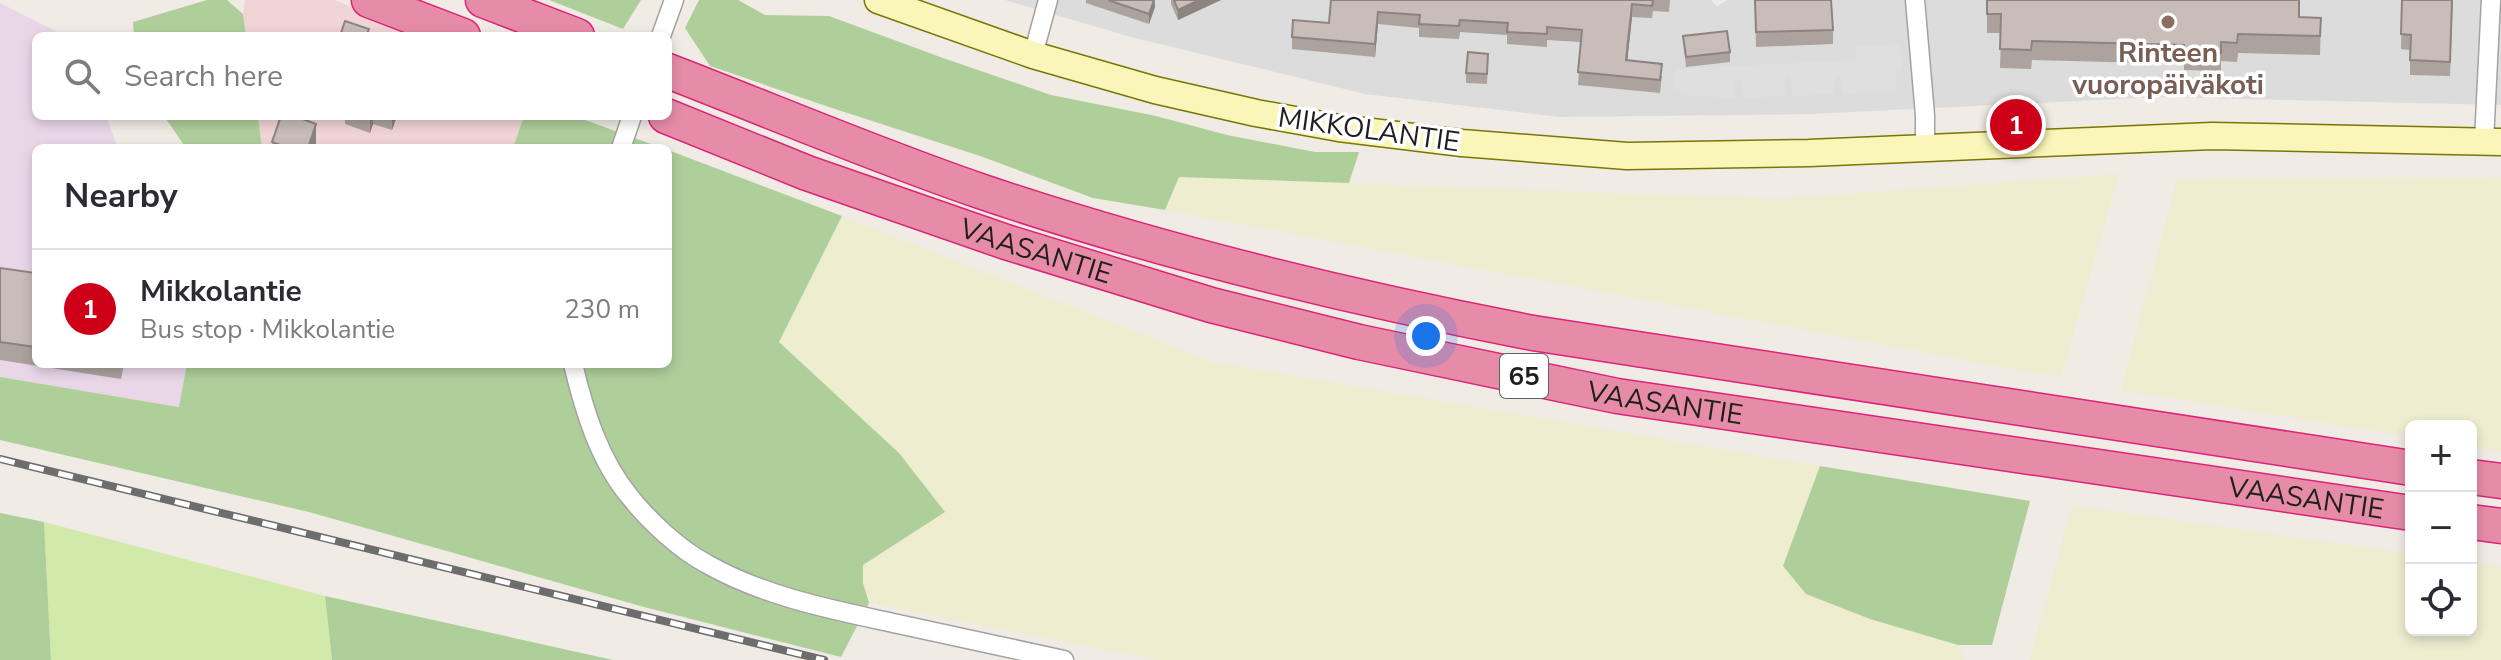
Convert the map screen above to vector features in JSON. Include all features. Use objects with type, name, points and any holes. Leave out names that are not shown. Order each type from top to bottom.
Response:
[{"type":"highway","points":[[369,0],[453,32]]},
{"type":"highway","points":[[483,0],[567,32]]},
{"type":"highway","name":"VAASANTIE","points":[[672,73],[979,190],[1141,241],[1430,313],[1533,333],[2405,467]]},
{"type":"highway","name":"VAASANTIE","points":[[672,118],[807,173],[1006,242],[1211,305],[1359,342],[1617,396],[2405,512]]},
{"type":"highway","points":[[2477,478],[2501,481]]},
{"type":"highway","points":[[2477,523],[2501,526]]},
{"type":"main road","name":"MIKKOLANTIE","points":[[878,0],[1033,55],[1155,90],[1339,128],[1462,143],[1627,156],[1809,153],[2212,136],[2492,141]]},
{"type":"street","points":[[1033,55],[1048,0]]},
{"type":"street","points":[[1915,0],[1925,148]]},
{"type":"street","points":[[2491,0],[2492,141]]},
{"type":"street","points":[[662,32],[673,2]]},
{"type":"street","points":[[622,144],[631,120]]},
{"type":"street","points":[[574,368],[597,441],[628,495],[685,550],[707,564],[735,578],[829,610],[1064,660]]},
{"type":"shaded area","points":[[245,0],[334,0],[418,32],[245,32]]},
{"type":"shaded area","points":[[1005,0],[1711,0],[1717,6],[1728,0],[2501,0],[2501,105],[2158,97],[1813,114],[1559,117],[1365,94],[1131,37]]},
{"type":"shaded area","points":[[0,3],[57,32],[32,32],[32,120],[108,120],[116,144],[32,144],[32,368],[186,368],[180,407],[0,377]]},
{"type":"shaded area","points":[[1900,44],[1902,70],[1895,71],[1897,91],[1842,94],[1841,76],[1834,77],[1835,94],[1792,96],[1791,77],[1785,78],[1785,96],[1743,98],[1741,80],[1735,81],[1735,98],[1680,95],[1681,89],[1673,89],[1675,69],[1856,60],[1856,47]]},
{"type":"shaded area","points":[[258,120],[523,120],[514,144],[262,144]]},
{"type":"shaded area","points":[[2119,174],[2061,378],[1165,210],[1179,177],[1778,199]]},
{"type":"shaded area","points":[[2501,177],[2501,452],[2477,448],[2477,420],[2405,420],[2405,436],[2121,390],[2177,179]]},
{"type":"shaded area","points":[[842,216],[1209,361],[1820,466],[1783,566],[1870,619],[1958,645],[1965,660],[1156,660],[869,603],[863,583],[863,565],[945,512],[779,342]]},
{"type":"shaded area","points":[[2072,505],[2405,553],[2405,636],[2477,636],[2477,564],[2501,567],[2501,660],[2030,660]]},
{"type":"green space","points":[[207,0],[227,0],[243,14],[245,32],[134,32],[133,22]]},
{"type":"green space","points":[[549,0],[641,0],[623,29]]},
{"type":"green space","points":[[699,0],[738,0],[765,15],[829,16],[1051,95],[1315,152],[1359,152],[1349,183],[1179,177],[1165,210],[1093,198],[980,156],[710,66],[685,28]]},
{"type":"green space","points":[[167,120],[258,120],[262,144],[183,144]]},
{"type":"green space","points":[[523,120],[585,120],[651,144],[514,144]]},
{"type":"green space","points":[[672,152],[842,216],[779,342],[899,453],[945,512],[863,565],[863,583],[869,603],[841,657],[644,607],[309,512],[0,440],[0,377],[179,407],[186,368],[672,368]]},
{"type":"green space","points":[[1820,466],[2030,501],[1992,645],[1958,645],[1870,619],[1806,594],[1783,566]]},
{"type":"green space","points":[[0,513],[44,522],[51,660],[0,660]]},
{"type":"green space","points":[[44,522],[325,596],[332,660],[51,660]]},
{"type":"green space","points":[[325,596],[613,660],[332,660]]},
{"type":"building","points":[[1108,0],[1154,0],[1149,14]]},
{"type":"building","points":[[1174,0],[1199,0],[1178,10]]},
{"type":"building","points":[[1331,0],[1653,0],[1652,6],[1632,4],[1626,60],[1662,64],[1660,80],[1578,72],[1582,30],[1547,27],[1547,34],[1507,32],[1508,23],[1460,20],[1459,26],[1419,24],[1420,15],[1378,12],[1375,44],[1292,37],[1293,20],[1329,23]]},
{"type":"building","points":[[1755,0],[1831,0],[1833,30],[1756,32]]},
{"type":"building","points":[[1987,0],[2299,0],[2299,17],[2321,18],[2320,36],[2238,34],[2237,43],[2221,42],[2221,53],[2184,52],[2184,45],[2032,41],[2031,50],[2000,49],[2001,14],[1987,14]]},
{"type":"building","points":[[2402,0],[2452,0],[2450,62],[2410,60],[2411,35],[2401,34]]},
{"type":"building","points":[[345,21],[369,29],[368,32],[341,32]]},
{"type":"building","points":[[1727,31],[1730,52],[1686,57],[1683,36]]},
{"type":"building","points":[[1468,52],[1488,54],[1487,74],[1466,73]]},
{"type":"building","points":[[280,120],[306,120],[316,124],[309,144],[272,142]]},
{"type":"building","points":[[0,268],[32,272],[32,346],[0,342]]},
{"type":"railway","points":[[0,459],[824,660]]},
{"type":"place","name":"Rinteen vuoropäiväkoti","points":[[2168,22]]},
{"type":"place","name":"Mikkolantie","points":[[2016,125]]}]
